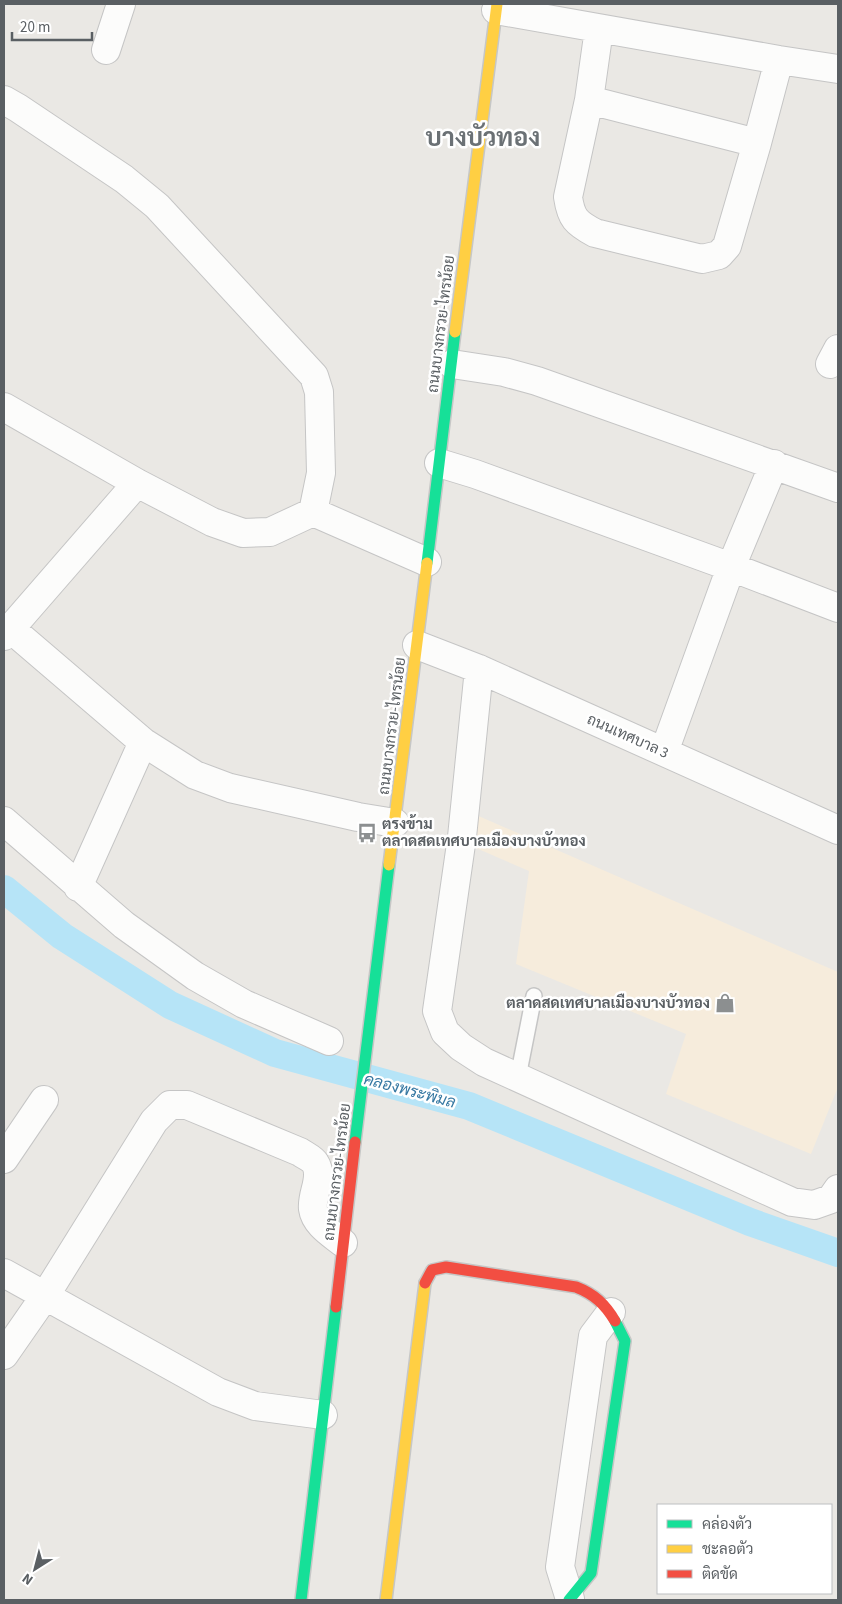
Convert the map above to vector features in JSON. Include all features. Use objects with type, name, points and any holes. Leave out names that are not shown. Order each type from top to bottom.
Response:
[{"type":"main road","name":"ถนนบางกรวย-ไทรน้อย","points":[[301,1600],[469,218],[497,7]]},
{"type":"main road","points":[[386,1600],[425,1283],[432,1270],[446,1267],[576,1287],[588,1292],[611,1312],[625,1341],[591,1573],[569,1600]]},
{"type":"street","points":[[106,50],[121,4]]},
{"type":"street","points":[[497,7],[598,29],[838,69]]},
{"type":"street","points":[[598,29],[589,100],[568,196],[570,211],[579,224],[595,233],[702,259],[719,255],[727,246],[758,143],[779,60]]},
{"type":"street","points":[[4,100],[124,179],[157,206],[314,376],[319,392],[321,472],[313,512]]},
{"type":"street","points":[[589,100],[758,143]]},
{"type":"street","points":[[452,364],[504,372],[537,381],[838,488]]},
{"type":"street","points":[[4,406],[137,484],[212,522],[242,532],[270,532],[313,512],[427,562]]},
{"type":"street","points":[[439,463],[475,474],[731,567],[838,608]]},
{"type":"street","points":[[664,752],[731,567],[774,464]]},
{"type":"street","points":[[137,484],[7,633],[143,742],[195,775],[230,788],[395,823]]},
{"type":"street","name":"ถนนเทศบาล 3","points":[[417,645],[479,669],[838,830]]},
{"type":"street","points":[[479,669],[462,837],[437,1011],[445,1032],[461,1047],[484,1062],[792,1202],[814,1205],[831,1199],[838,1189]]},
{"type":"street","points":[[78,887],[143,742]]},
{"type":"street","points":[[4,821],[124,925],[195,976],[244,1004],[329,1042]]},
{"type":"street","points":[[4,1159],[44,1100]]},
{"type":"street","points":[[4,1354],[45,1296],[154,1121],[170,1105],[187,1105],[300,1152],[315,1162],[319,1174],[313,1209],[318,1221],[343,1243]]},
{"type":"street","points":[[4,1273],[218,1392],[255,1406],[323,1415]]},
{"type":"street","points":[[569,1600],[560,1567],[593,1336],[611,1312]]},
{"type":"street","points":[[578,1445],[609,1448]]},
{"type":"lane","points":[[518,1078],[534,996]]},
{"type":"shaded area","name":"ตลาดสดเทศบาลเมืองบางบัวทอง","points":[[474,814],[838,972],[838,1087],[811,1154],[666,1094],[686,1034],[516,964],[529,871],[469,845]]},
{"type":"waterway","name":"คลองพระพิมล","points":[[4,889],[62,936],[170,1005],[275,1053],[469,1106],[750,1222],[838,1253]]},
{"type":"traffic: fast","points":[[427,563],[455,332]]},
{"type":"traffic: fast","points":[[355,1142],[389,865]]},
{"type":"traffic: fast","points":[[301,1600],[336,1307]]},
{"type":"traffic: fast","points":[[569,1600],[591,1573],[625,1341],[615,1321]]},
{"type":"traffic: slow","points":[[455,332],[497,4]]},
{"type":"traffic: slow","points":[[389,865],[427,563]]},
{"type":"traffic: slow","points":[[386,1600],[425,1283]]},
{"type":"traffic: jam","points":[[336,1307],[355,1142]]},
{"type":"traffic: jam","points":[[425,1283],[432,1270],[446,1267],[576,1287],[598,1300],[615,1321]]},
{"type":"place","name":"ตรงข้าม ตลาดสดเทศบาลเมืองบางบัวทอง","points":[[367,833]]},
{"type":"place","name":"ตลาดสดเทศบาลเมืองบางบัวทอง","points":[[725,1003]]},
{"type":"district","name":"บางบัวทอง","points":[[483,137]]}]
